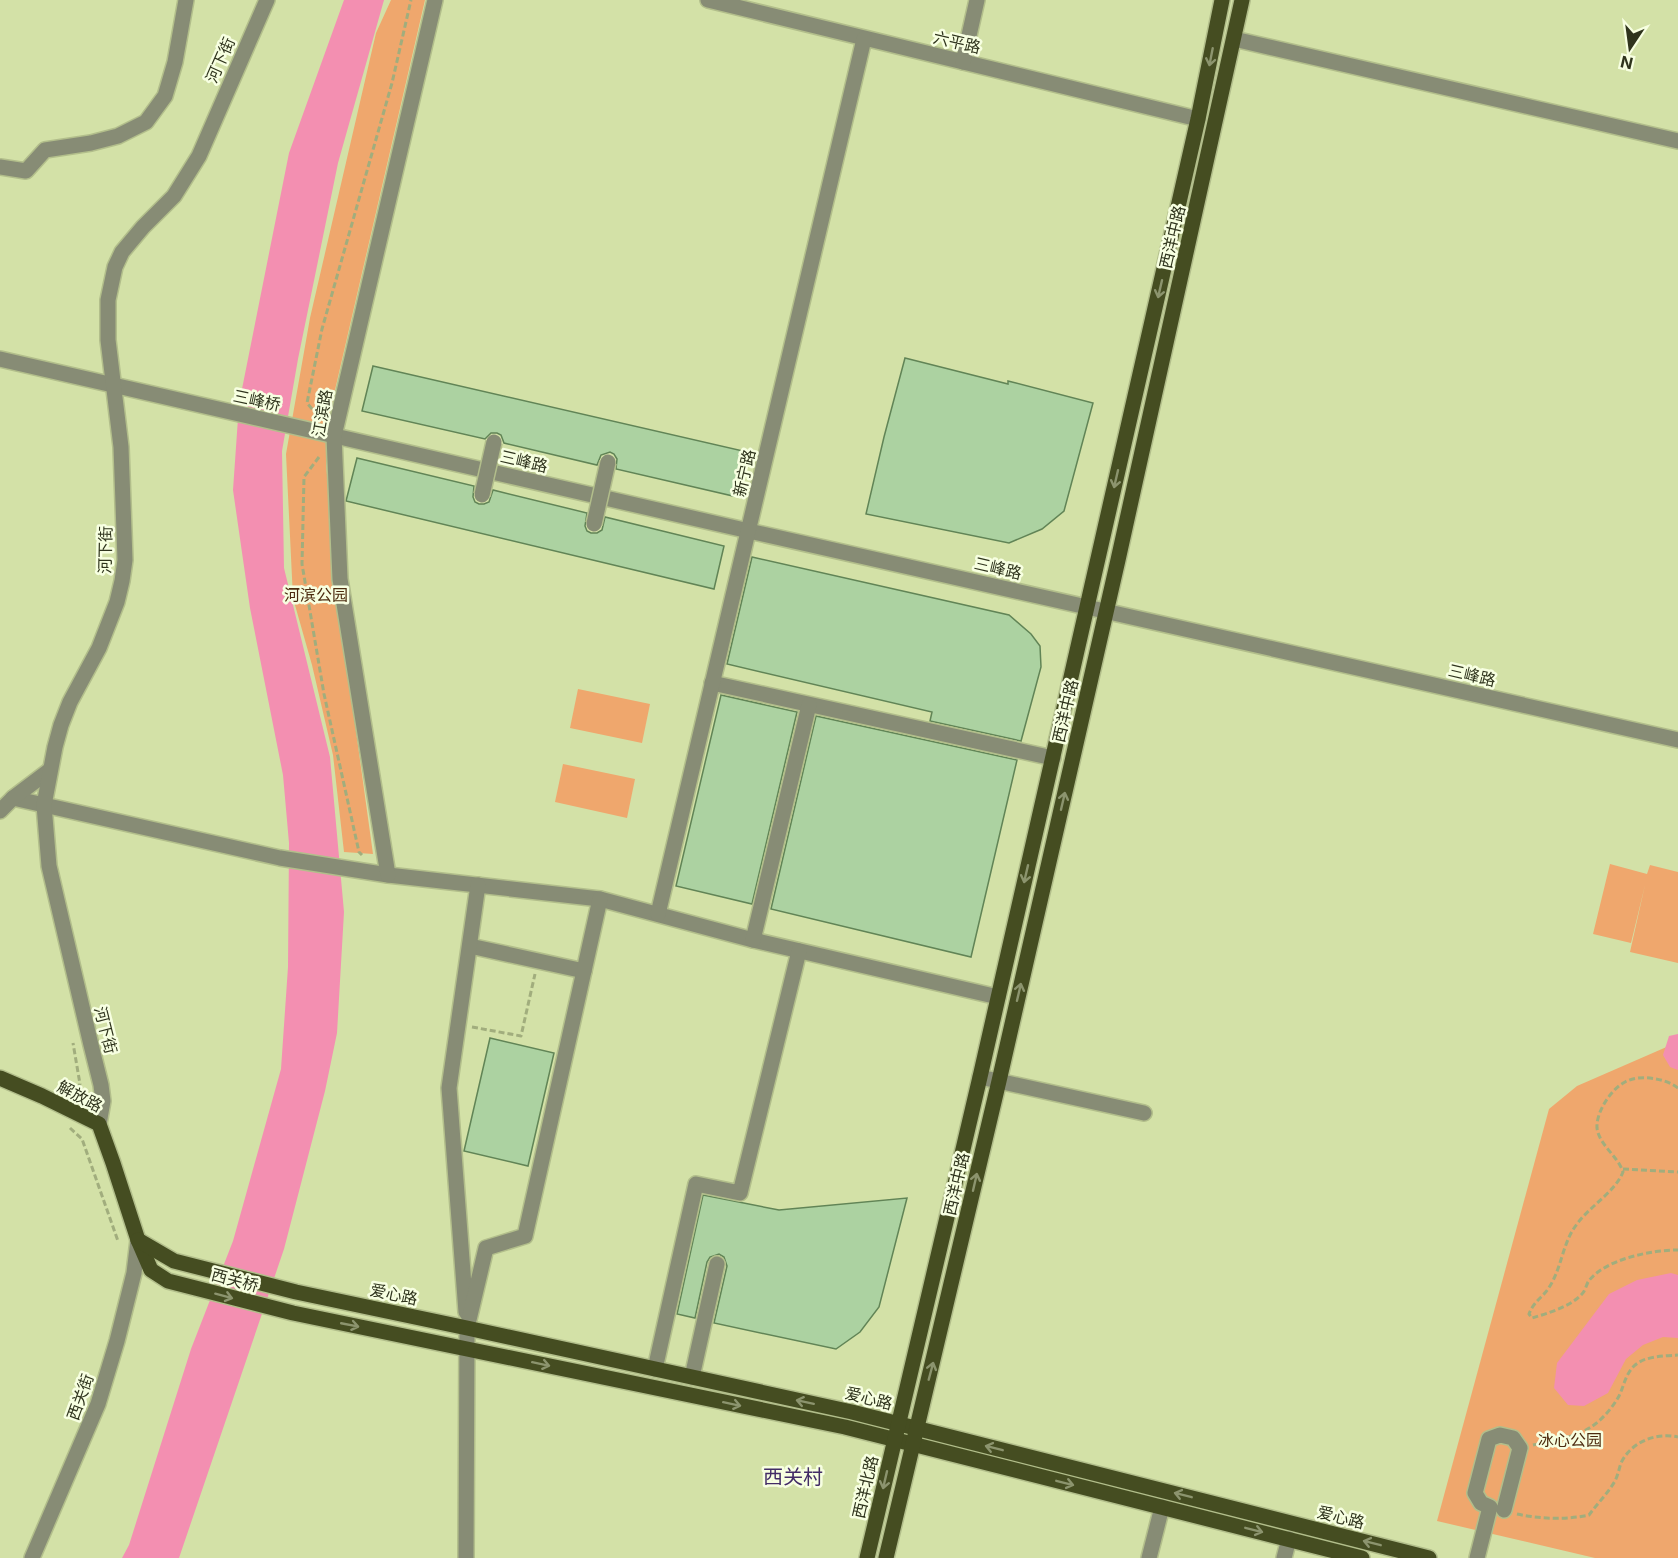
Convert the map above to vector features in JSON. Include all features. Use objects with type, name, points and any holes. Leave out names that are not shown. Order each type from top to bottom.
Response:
[{"type":"main road","name":"西洋中路","points":[[898,1424],[1053,758],[1198,119],[1222,0]]},
{"type":"main road","name":"西洋中路","points":[[916,1428],[999,1081],[1242,0]]},
{"type":"main road","points":[[1215,35],[1234,39]]},
{"type":"main road","name":"解放路","points":[[0,1078],[99,1124],[138,1240]]},
{"type":"main road","name":"西关桥","points":[[138,1240],[174,1261],[296,1293]]},
{"type":"main road","name":"西关桥","points":[[138,1240],[151,1270],[168,1281],[292,1313]]},
{"type":"main road","name":"爱心路","points":[[296,1293],[467,1328],[916,1428],[1429,1558]]},
{"type":"main road","name":"爱心路","points":[[292,1313],[845,1427],[1362,1558]]},
{"type":"main road","name":"西洋北路","points":[[867,1558],[898,1424]]},
{"type":"main road","points":[[886,1558],[916,1428]]},
{"type":"street","points":[[0,167],[26,171],[45,150],[118,136],[146,122],[165,96],[175,62],[186,0]]},
{"type":"street","name":"河下街","points":[[99,1124],[101,1086],[50,866],[44,805],[55,747],[62,725],[83,676],[99,648],[117,602],[125,560],[122,447],[108,340],[108,300],[115,267],[127,245],[174,196],[199,156],[267,0]]},
{"type":"street","name":"江滨路","points":[[388,875],[340,579],[334,436],[435,0]]},
{"type":"street","name":"六平路","points":[[708,0],[728,2],[864,39],[1198,119]]},
{"type":"street","points":[[963,62],[977,0]]},
{"type":"street","name":"新宁路","points":[[658,915],[864,39]]},
{"type":"street","points":[[1234,39],[1678,141]]},
{"type":"street","name":"三峰桥","points":[[0,359],[196,406],[310,430]]},
{"type":"street","name":"三峰路","points":[[310,430],[1678,740]]},
{"type":"street","points":[[482,495],[494,442]]},
{"type":"street","points":[[594,524],[608,462]]},
{"type":"street","points":[[712,683],[1053,758]]},
{"type":"street","points":[[753,940],[808,705]]},
{"type":"street","points":[[0,811],[13,798],[51,770]]},
{"type":"street","points":[[13,798],[280,858],[388,875],[600,899],[753,940],[998,997]]},
{"type":"street","points":[[466,1558],[467,1328],[449,1088],[478,885]]},
{"type":"street","points":[[467,1328],[486,1248],[525,1236],[600,899]]},
{"type":"street","points":[[470,946],[584,971]]},
{"type":"street","points":[[655,1369],[696,1184],[740,1193],[799,951]]},
{"type":"street","points":[[980,1077],[1144,1113]]},
{"type":"street","name":"西关街","points":[[32,1558],[98,1404],[134,1273],[138,1240]]},
{"type":"street","points":[[692,1377],[717,1264]]},
{"type":"street","points":[[1477,1558],[1490,1507],[1481,1503],[1475,1493],[1489,1439],[1500,1435],[1513,1438],[1520,1448],[1504,1510]]},
{"type":"street","points":[[1149,1558],[1162,1507]]},
{"type":"street","points":[[1284,1558],[1289,1539]]},
{"type":"path","points":[[366,858],[358,852],[324,694],[302,564],[304,477],[334,436],[307,403],[322,329],[392,83],[411,0]]},
{"type":"path","points":[[459,1024],[521,1036],[538,961]]},
{"type":"path","points":[[66,1096],[76,1091],[80,1084],[72,1039]]},
{"type":"path","points":[[1678,1088],[1664,1081],[1637,1078],[1624,1082],[1609,1096],[1600,1111],[1597,1128],[1602,1140],[1620,1163],[1623,1172],[1619,1182],[1574,1227],[1548,1289],[1533,1304],[1528,1314],[1532,1318],[1570,1303],[1583,1294],[1588,1282],[1596,1274],[1612,1264],[1632,1256],[1666,1250],[1678,1251]]},
{"type":"path","points":[[69,1127],[82,1139],[118,1241]]},
{"type":"path","points":[[1622,1169],[1678,1172]]},
{"type":"path","points":[[1520,1448],[1578,1434],[1592,1426],[1619,1396],[1626,1377],[1634,1365],[1660,1356],[1678,1355]]},
{"type":"path","points":[[1504,1510],[1528,1516],[1572,1518],[1588,1515],[1615,1481],[1622,1460],[1637,1444],[1652,1437],[1669,1435],[1678,1437]]},
{"type":"green space","name":"河滨公园","points":[[391,0],[425,0],[329,416],[326,465],[346,659],[373,854],[344,852],[333,755],[312,665],[293,598],[286,454],[310,318],[376,33]]},
{"type":"green space","points":[[578,689],[650,704],[642,743],[570,728]]},
{"type":"green space","points":[[563,764],[635,779],[627,818],[555,802]]},
{"type":"green space","points":[[1610,864],[1647,874],[1650,865],[1678,872],[1678,963],[1630,952],[1645,885],[1631,943],[1593,934]]},
{"type":"green space","name":"冰心公园","points":[[1678,1042],[1678,1558],[1595,1558],[1437,1521],[1549,1109],[1577,1086]]},
{"type":"shaded area","points":[[344,0],[384,0],[338,163],[298,359],[282,451],[284,568],[330,757],[344,912],[337,1033],[325,1091],[284,1249],[179,1558],[122,1558],[129,1545],[191,1349],[233,1241],[281,1069],[288,967],[289,843],[283,775],[250,608],[233,490],[239,404],[289,153]]},
{"type":"shaded area","points":[[1678,1034],[1678,1070],[1670,1067],[1663,1055],[1669,1036]]},
{"type":"shaded area","points":[[1671,1273],[1678,1275],[1678,1338],[1663,1337],[1643,1345],[1626,1359],[1608,1393],[1584,1406],[1568,1405],[1554,1388],[1557,1363],[1609,1294],[1637,1280]]},
{"type":"building","points":[[905,358],[1093,403],[1064,511],[1042,529],[1009,543],[866,514]]},
{"type":"building","points":[[373,366],[743,451],[733,496],[616,469],[617,459],[610,452],[601,455],[597,465],[504,443],[501,435],[497,433],[491,433],[485,439],[362,411]]},
{"type":"building","points":[[357,458],[474,486],[473,497],[479,504],[489,502],[493,490],[587,513],[585,526],[591,533],[602,530],[605,517],[724,546],[714,589],[346,501]]},
{"type":"building","points":[[752,557],[1009,615],[1031,634],[1040,646],[1041,667],[1021,741],[930,721],[932,712],[727,664]]},
{"type":"building","points":[[721,695],[797,712],[752,904],[676,886]]},
{"type":"building","points":[[816,716],[1017,760],[971,957],[771,909]]},
{"type":"building","points":[[490,1038],[554,1053],[528,1166],[464,1151]]},
{"type":"building","points":[[703,1195],[779,1210],[907,1198],[879,1307],[860,1332],[836,1349],[714,1323],[727,1266],[724,1257],[719,1254],[710,1257],[707,1262],[695,1318],[677,1314]]},
{"type":"district","name":"西关村","points":[[793,1477]]}]
